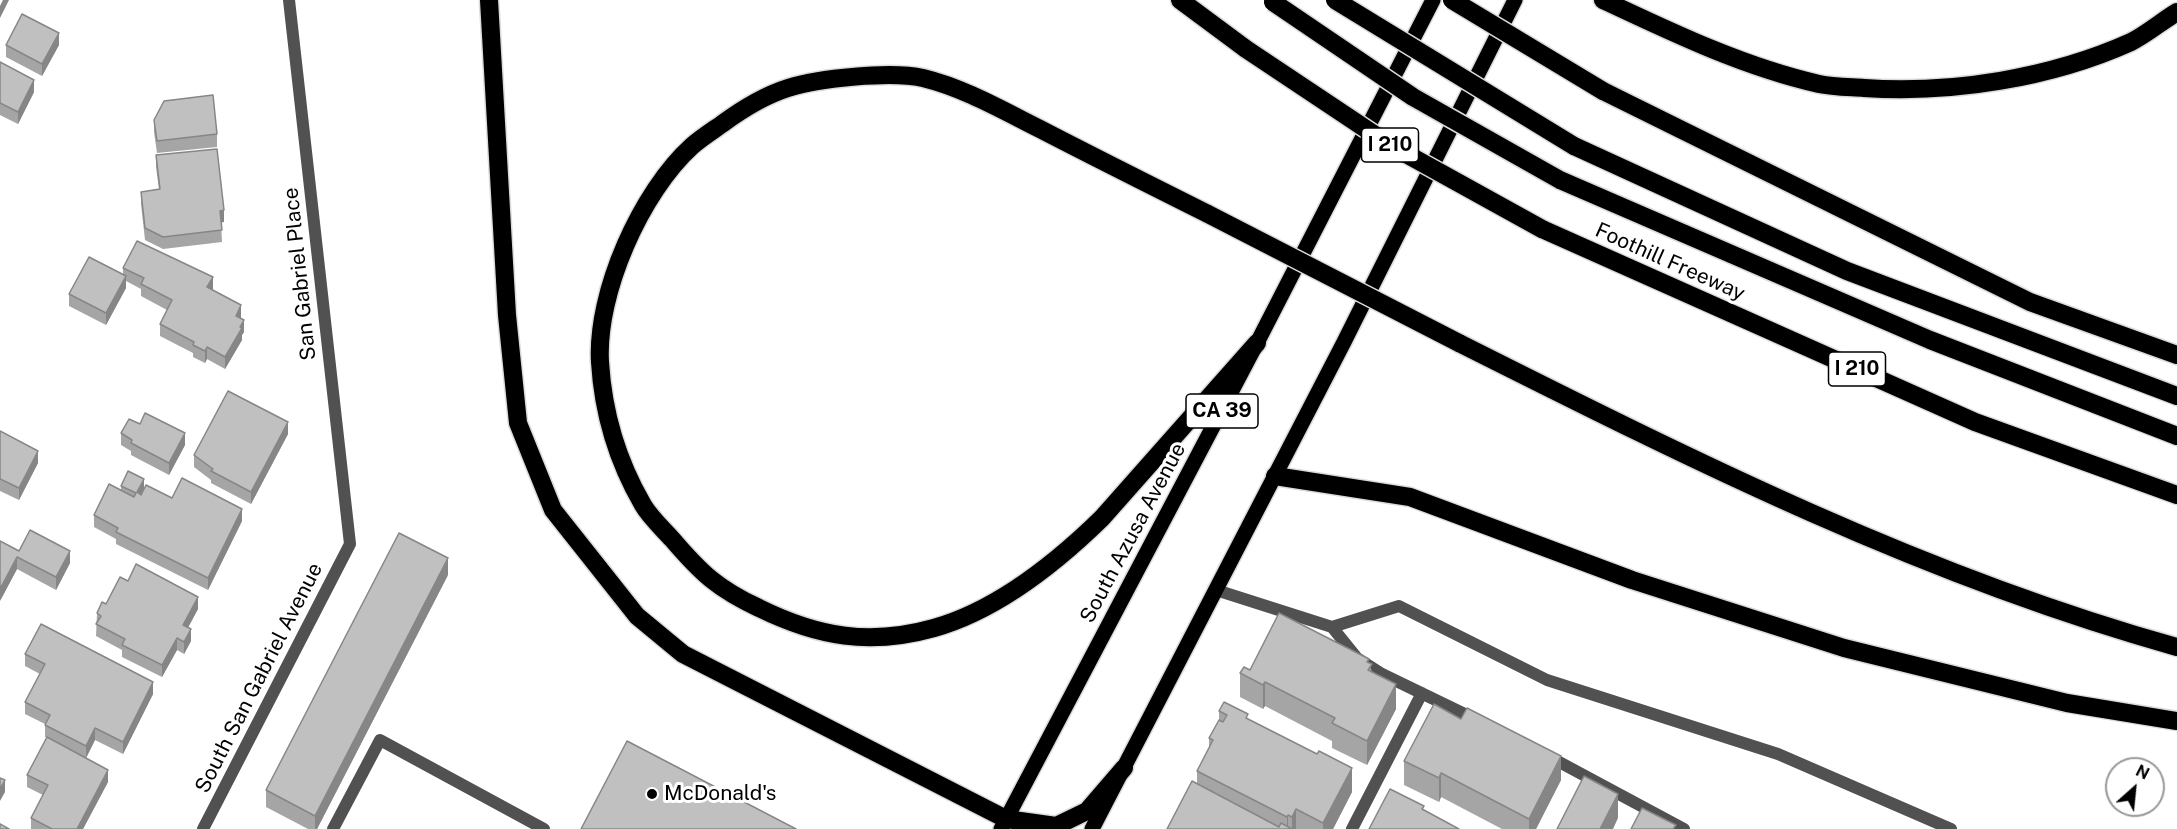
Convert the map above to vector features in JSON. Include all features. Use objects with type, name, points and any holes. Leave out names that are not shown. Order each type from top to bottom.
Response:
[{"type":"highway","points":[[489,0],[507,315],[518,423],[553,510],[637,616],[683,654],[1004,824],[1056,826],[1087,811],[1124,768]]},
{"type":"highway","name":"Foothill Freeway","points":[[1180,0],[1246,49],[1390,145],[1542,229],[1975,422],[2177,495]]},
{"type":"highway","points":[[1335,0],[1574,146],[1847,272],[2177,396]]},
{"type":"highway","points":[[1452,0],[1604,91],[2030,302],[2177,355]]},
{"type":"highway","points":[[1603,0],[1764,70],[1822,85],[1931,90],[1993,82],[2046,71],[2132,41],[2177,12]]},
{"type":"highway","points":[[1272,1],[1413,97],[1560,180],[1930,340],[2177,436]]},
{"type":"highway","points":[[1257,343],[1102,518],[1075,544],[1019,587],[976,610],[936,628],[888,636],[843,636],[797,627],[737,598],[701,573],[644,507],[611,434],[600,360],[605,303],[624,250],[655,190],[690,147],[737,112],[789,88],[864,76],[920,77],[971,95],[1662,445],[1822,519],[1961,577],[2066,614],[2177,647]]},
{"type":"highway","points":[[1275,476],[1410,497],[1632,580],[1844,648],[2067,703],[2177,721]]},
{"type":"main road","name":"South Azusa Avenue","points":[[1004,824],[1257,343],[1433,0]]},
{"type":"main road","points":[[1092,829],[1275,476],[1515,0]]},
{"type":"street","name":"San Gabriel Place","points":[[289,0],[350,544]]},
{"type":"street","name":"South San Gabriel Avenue","points":[[203,829],[350,544]]},
{"type":"street","points":[[1216,590],[1332,627],[1357,658],[1382,674],[1486,725]]},
{"type":"street","points":[[1332,627],[1400,606],[1547,680],[1778,754],[1952,829]]},
{"type":"street","points":[[1352,829],[1422,693]]},
{"type":"street","points":[[333,829],[380,740],[544,829]]},
{"type":"street","points":[[1539,751],[1683,829]]},
{"type":"building","points":[[22,14],[59,33],[42,64],[6,45]]},
{"type":"building","points":[[0,62],[34,80],[18,112],[0,103]]},
{"type":"building","points":[[213,95],[217,134],[157,141],[154,120],[164,101]]},
{"type":"building","points":[[217,149],[224,210],[220,211],[222,230],[163,237],[145,228],[141,192],[160,189],[156,155]]},
{"type":"building","points":[[137,241],[213,277],[207,287],[241,305],[236,316],[244,320],[240,327],[242,328],[225,357],[207,347],[205,351],[193,345],[194,342],[160,324],[172,300],[141,284],[144,278],[123,268]]},
{"type":"building","points":[[89,257],[126,276],[106,313],[69,294]]},
{"type":"building","points":[[228,391],[288,422],[251,492],[211,471],[213,469],[194,455]]},
{"type":"building","points":[[145,413],[185,433],[169,463],[131,443],[132,440],[121,433],[129,419],[140,424]]},
{"type":"building","points":[[0,431],[38,451],[19,488],[0,479]]},
{"type":"building","points":[[128,471],[144,479],[137,492],[141,495],[146,485],[172,498],[182,478],[242,509],[208,578],[116,532],[118,528],[94,515],[109,484],[134,497],[136,493],[121,486]]},
{"type":"building","points":[[30,530],[70,551],[56,577],[17,557],[0,589],[0,541],[19,551]]},
{"type":"building","points":[[399,533],[448,558],[315,816],[266,790]]},
{"type":"building","points":[[136,564],[198,597],[183,625],[191,629],[184,642],[177,638],[162,665],[122,645],[125,639],[96,624],[101,616],[97,613],[102,602],[106,604],[120,577],[128,581]]},
{"type":"building","points":[[1279,613],[1369,659],[1367,662],[1372,664],[1368,670],[1396,684],[1367,741],[1332,723],[1335,718],[1265,682],[1263,685],[1240,673],[1244,667],[1250,670]]},
{"type":"building","points":[[41,624],[153,682],[123,742],[95,728],[86,746],[45,725],[50,715],[25,702],[45,664],[25,654]]},
{"type":"building","points":[[1224,702],[1248,714],[1246,718],[1317,754],[1319,751],[1352,768],[1323,823],[1296,809],[1292,817],[1288,815],[1287,817],[1197,771],[1213,740],[1209,738],[1219,720],[1223,722],[1227,715],[1219,711]]},
{"type":"building","points":[[1434,704],[1461,719],[1467,708],[1561,756],[1529,819],[1441,773],[1439,778],[1404,761]]},
{"type":"building","points":[[47,737],[108,770],[77,829],[52,829],[31,818],[48,785],[27,775]]},
{"type":"building","name":"McDonald's","points":[[627,741],[796,829],[581,829]]},
{"type":"building","points":[[1584,776],[1618,794],[1600,829],[1557,829]]},
{"type":"building","points":[[0,778],[5,780],[0,789]]},
{"type":"building","points":[[1192,781],[1279,827],[1281,823],[1292,829],[1167,829]]},
{"type":"building","points":[[1390,789],[1424,806],[1422,809],[1459,829],[1369,829]]},
{"type":"building","points":[[1642,808],[1676,825],[1673,829],[1631,829]]},
{"type":"place","name":"McDonald's","points":[[652,794]]}]
